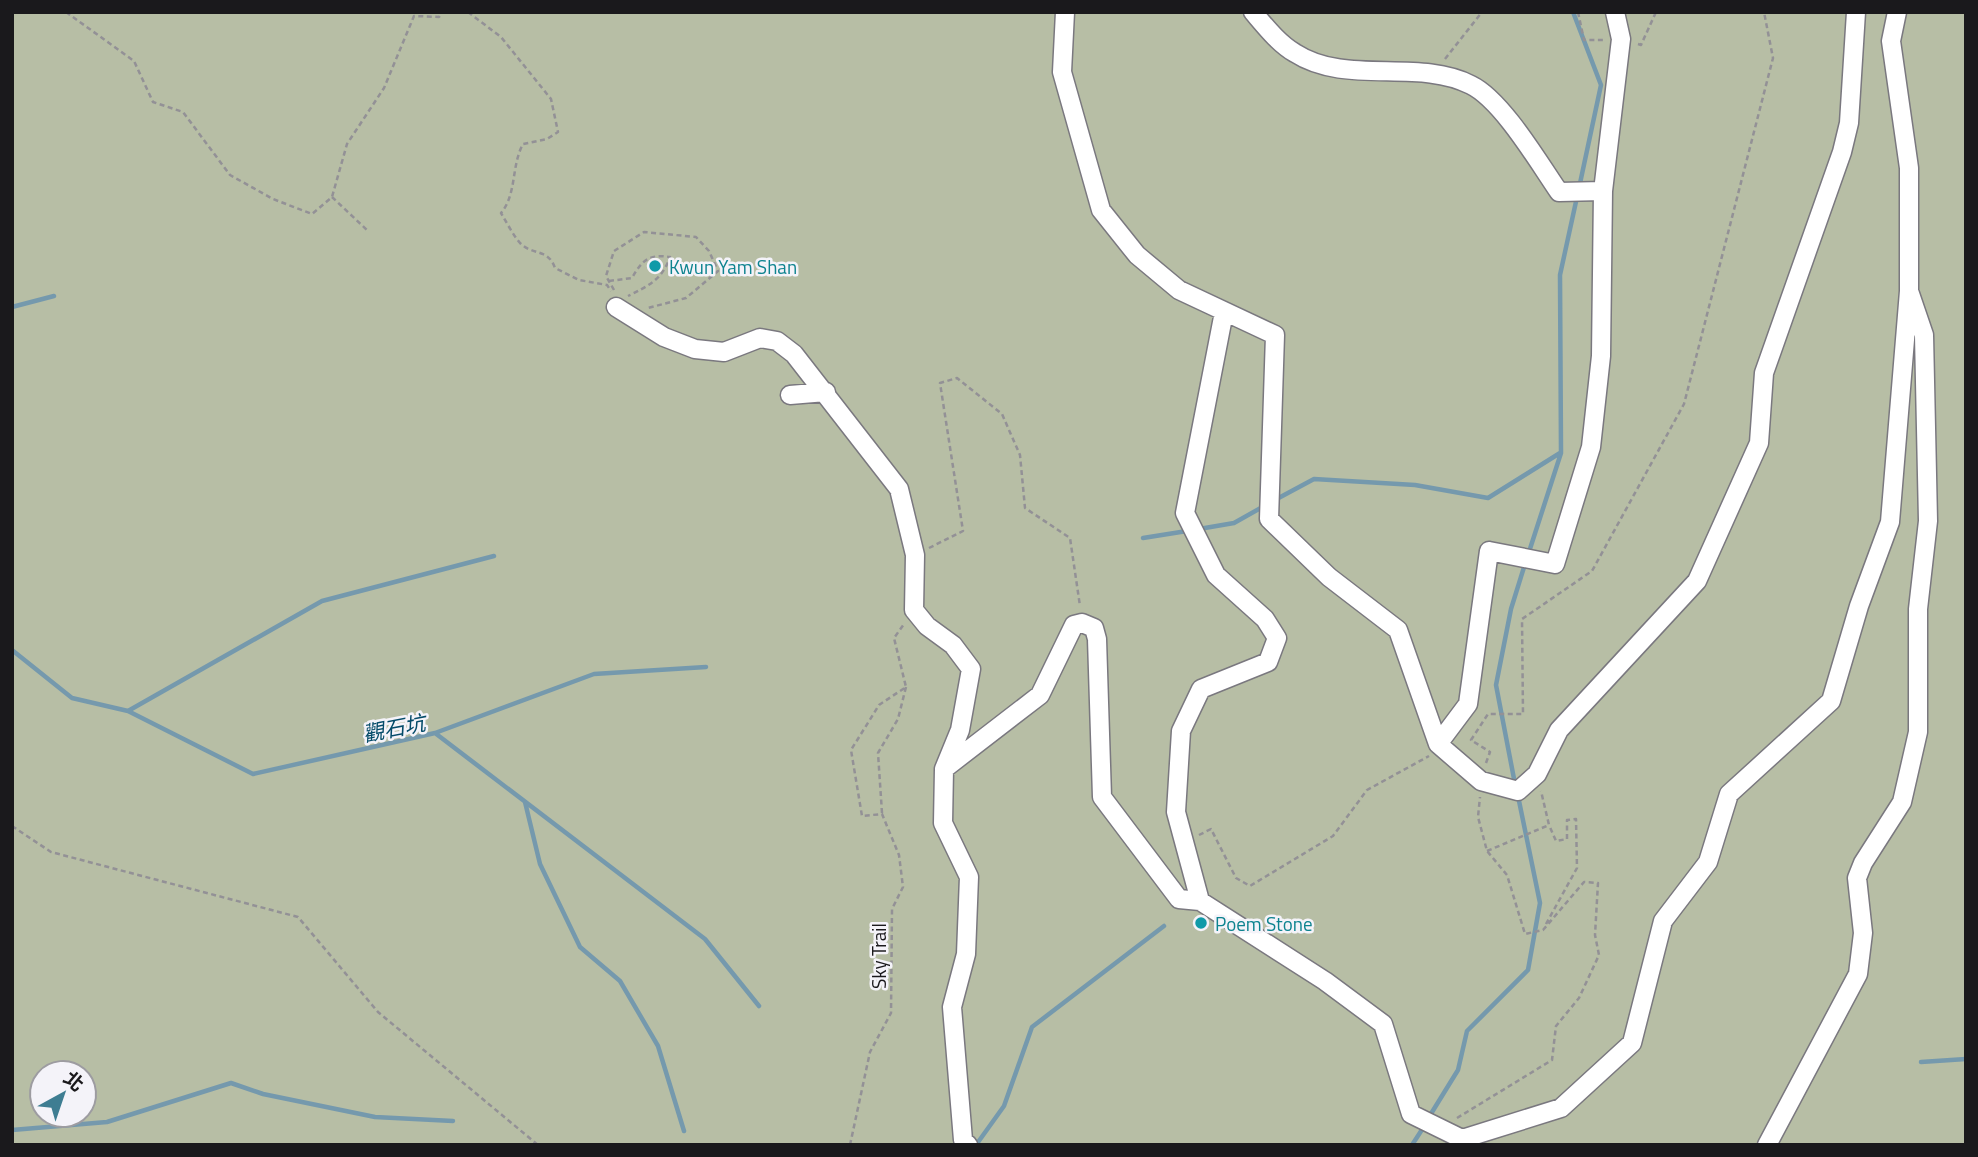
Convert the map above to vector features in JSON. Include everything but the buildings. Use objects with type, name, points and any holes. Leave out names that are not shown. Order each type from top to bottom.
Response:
[{"type":"lane","points":[[1065,12],[1062,72],[1101,210],[1137,255],[1179,290],[1275,335],[1269,519],[1329,577],[1398,630],[1440,746],[1480,781],[1518,791],[1537,774],[1559,730],[1697,581],[1759,443],[1764,373],[1849,123],[1856,12]]},
{"type":"lane","points":[[1253,12],[1295,54],[1344,70],[1434,73],[1473,86],[1510,121],[1559,192],[1603,191]]},
{"type":"lane","points":[[1440,746],[1468,704],[1489,551],[1555,564],[1587,460],[1601,356],[1603,191],[1621,39],[1615,12]]},
{"type":"lane","points":[[944,769],[1040,695],[1067,634],[1074,625],[1082,623],[1094,628],[1097,639],[1102,797],[1179,899],[1200,901],[1325,981],[1383,1024],[1411,1114],[1462,1139],[1561,1108],[1632,1042],[1663,921],[1708,862],[1729,794],[1831,701],[1859,606],[1890,522],[1909,291],[1909,168],[1891,41],[1897,12]]},
{"type":"lane","points":[[1767,1145],[1858,974],[1863,933],[1857,878],[1863,863],[1902,802],[1919,732],[1918,609],[1928,521],[1924,335],[1909,291]]},
{"type":"lane","points":[[615,298],[638,322],[695,349],[724,352],[760,338],[777,341],[794,355],[826,392],[899,489],[915,555],[914,610],[927,626],[953,645],[971,669],[960,730],[944,769],[943,823],[969,877],[966,954],[952,1007],[963,1140],[968,1145]]},
{"type":"lane","points":[[1200,901],[1176,813],[1181,731],[1201,689],[1268,662],[1277,638],[1265,619],[1216,575],[1185,513],[1224,312]]},
{"type":"lane","points":[[790,395],[826,392]]},
{"type":"path","points":[[66,12],[134,61],[153,102],[183,112],[230,175],[273,199],[312,214],[332,197],[347,144],[384,88],[414,16],[439,17],[443,12]]},
{"type":"path","points":[[468,12],[501,37],[551,99],[558,132],[547,139],[523,144],[516,158],[509,203],[501,214],[520,243],[530,249],[543,251],[552,259],[555,268],[579,280],[607,285],[615,298]]},
{"type":"path","points":[[1434,73],[1482,12]]},
{"type":"path","points":[[1578,12],[1584,40],[1621,39],[1641,45],[1656,12]]},
{"type":"path","points":[[1439,1128],[1552,1060],[1556,1026],[1580,998],[1599,955],[1595,934],[1598,883],[1584,881],[1543,930],[1525,934],[1507,875],[1488,851],[1478,817],[1480,781],[1490,752],[1471,740],[1488,714],[1523,714],[1522,620],[1592,571],[1685,404],[1773,58],[1764,12]]},
{"type":"path","points":[[332,197],[368,232]]},
{"type":"path","points":[[615,298],[606,276],[614,251],[644,232],[695,237],[709,251],[718,271],[710,280],[685,298],[648,308],[638,322]]},
{"type":"path","points":[[609,281],[632,278],[641,262],[655,255],[670,257],[665,271],[656,282],[626,297],[615,298]]},
{"type":"path","points":[[915,555],[963,531],[940,383],[957,378],[1002,414],[1020,455],[1025,508],[1070,538],[1082,623]]},
{"type":"path","points":[[882,814],[862,816],[851,750],[879,705],[906,687],[894,638],[914,610]]},
{"type":"path","name":"Sky Trail","points":[[849,1145],[870,1052],[891,1013],[892,909],[903,887],[900,855],[882,814],[878,753],[898,719],[906,687]]},
{"type":"path","points":[[1199,846],[1199,834],[1211,829],[1236,878],[1250,886],[1333,836],[1367,790],[1440,746]]},
{"type":"path","points":[[1537,774],[1549,825],[1556,841],[1567,839],[1567,820],[1576,819],[1577,867],[1543,930]]},
{"type":"path","points":[[12,825],[51,852],[298,917],[378,1012],[538,1145]]},
{"type":"path","points":[[1488,851],[1549,825]]},
{"type":"green space","points":[[12,12],[1966,12],[1966,1145],[12,1145]]},
{"type":"waterway","points":[[1573,12],[1601,85],[1579,188]]},
{"type":"waterway","points":[[1528,555],[1561,453],[1560,275],[1577,197]]},
{"type":"waterway","points":[[12,307],[54,296]]},
{"type":"waterway","points":[[1273,501],[1314,479],[1415,485],[1488,498],[1560,453]]},
{"type":"waterway","points":[[1199,529],[1234,523],[1266,505]]},
{"type":"waterway","points":[[1143,538],[1187,531]]},
{"type":"waterway","points":[[128,711],[322,601],[494,556]]},
{"type":"waterway","points":[[1515,784],[1496,685],[1511,609],[1525,564]]},
{"type":"waterway","name":"觀石坑","points":[[12,650],[72,698],[128,711],[253,774],[435,733],[705,939],[759,1006]]},
{"type":"waterway","points":[[435,733],[594,674],[706,667]]},
{"type":"waterway","points":[[1429,1117],[1458,1070],[1467,1031],[1528,970],[1540,903],[1518,796]]},
{"type":"waterway","points":[[525,802],[540,864],[580,947],[620,981],[658,1046],[684,1131]]},
{"type":"waterway","points":[[976,1145],[1004,1106],[1032,1027],[1164,926]]},
{"type":"waterway","points":[[1921,1062],[1966,1059]]},
{"type":"waterway","points":[[12,1130],[107,1122],[231,1083],[263,1094],[375,1117],[453,1121]]},
{"type":"waterway","points":[[1412,1145],[1425,1125]]},
{"type":"place","name":"Kwun Yam Shan","points":[[655,266]]},
{"type":"place","name":"Poem Stone","points":[[1201,923]]}]
